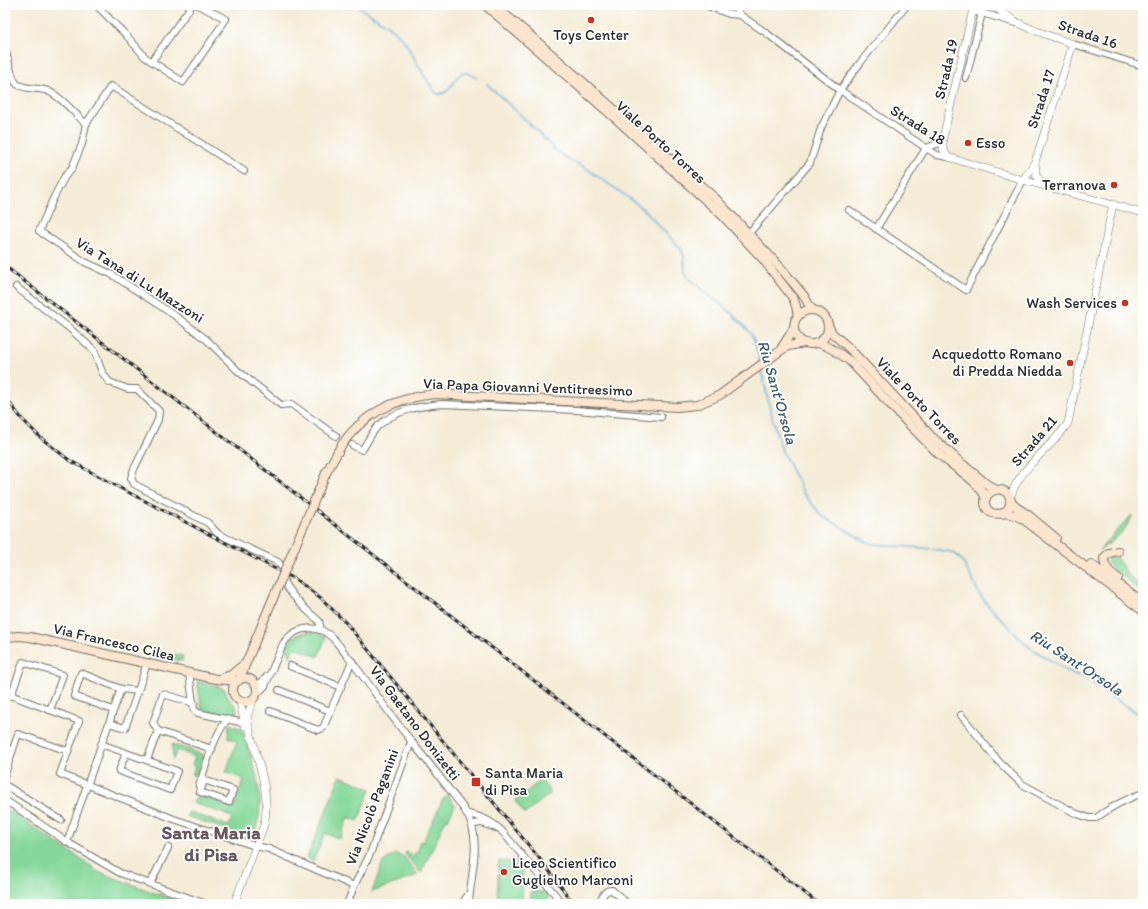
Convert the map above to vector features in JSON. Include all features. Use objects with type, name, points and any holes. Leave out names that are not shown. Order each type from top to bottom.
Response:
[{"type":"main road","name":"Viale Porto Torres","points":[[485,5],[598,103],[726,219],[763,259],[793,298],[798,316]]},
{"type":"main road","name":"Viale Porto Torres","points":[[492,5],[523,29],[715,198],[794,283],[812,310]]},
{"type":"main road","points":[[812,310],[823,315],[828,325],[824,339],[818,343],[811,344],[804,343],[799,339],[795,334],[794,328],[798,316],[812,310]]},
{"type":"main road","name":"Viale Porto Torres","points":[[828,325],[832,333],[870,370],[932,436],[988,485],[1000,490]]},
{"type":"main road","name":"Via Papa Giovanni Ventitreesimo","points":[[780,351],[794,328]]},
{"type":"main road","name":"Via Papa Giovanni Ventitreesimo","points":[[238,680],[326,473],[342,446],[358,427],[376,411],[404,400],[434,394],[677,407],[697,404],[720,395],[788,346],[804,343]]},
{"type":"main road","name":"Viale Porto Torres","points":[[818,343],[835,350],[850,361],[940,455],[983,491],[986,498]]},
{"type":"main road","points":[[1142,602],[1016,507],[1000,490],[992,491],[986,498],[985,502],[989,511],[993,514],[1010,514],[1023,519],[1143,611]]},
{"type":"main road","points":[[1002,514],[1007,511],[1010,506],[1010,499]]},
{"type":"main road","points":[[1118,551],[1109,553],[1104,558],[1106,568],[1134,590],[1142,602]]},
{"type":"main road","name":"Via Francesco Cilea","points":[[5,637],[30,637],[216,679],[238,680]]},
{"type":"main road","points":[[216,679],[231,675],[247,660]]},
{"type":"main road","points":[[247,660],[248,673],[254,682],[257,688],[254,697],[247,702],[240,701],[235,697],[233,690],[235,683],[238,680],[243,678],[254,682]]},
{"type":"main road","name":"Via Francesco Cilea","points":[[216,679],[233,690]]},
{"type":"street","points":[[96,5],[127,36],[145,57],[182,82],[226,19],[198,5]]},
{"type":"street","points":[[152,61],[192,5]]},
{"type":"street","points":[[705,5],[729,14],[740,15]]},
{"type":"street","name":"Strada 18","points":[[734,5],[740,15],[765,32],[840,90],[938,155],[1143,213]]},
{"type":"street","points":[[749,233],[810,163],[821,128],[840,90],[907,5]]},
{"type":"street","name":"Strada 16","points":[[994,5],[999,11],[1025,26]]},
{"type":"street","points":[[966,78],[983,7]]},
{"type":"street","name":"Strada 16","points":[[974,8],[983,7],[1025,26],[1073,44],[1143,66]]},
{"type":"street","name":"Strada 19","points":[[948,158],[943,148],[943,138],[974,8]]},
{"type":"street","name":"Strada 17","points":[[1023,180],[1035,162],[1073,44]]},
{"type":"street","points":[[5,49],[13,78],[17,84],[27,88],[46,90],[57,96],[86,124]]},
{"type":"street","name":"Via Tana di Lu Mazzoni","points":[[244,171],[111,86],[86,124],[82,144],[72,168],[65,176],[39,231],[85,262],[111,274],[174,315],[208,340],[238,372],[281,406],[291,404],[336,436]]},
{"type":"street","points":[[876,229],[926,148],[940,143],[943,138]]},
{"type":"street","points":[[1035,162],[1036,175],[1044,185]]},
{"type":"street","points":[[849,210],[966,290],[1023,180]]},
{"type":"street","name":"Strada 21","points":[[1010,499],[1016,482],[1028,467],[1062,432],[1068,423],[1113,204]]},
{"type":"street","name":"Via Gaetano Donizetti","points":[[16,287],[68,327],[94,350],[102,372],[109,382],[128,389],[137,389],[159,411],[158,420],[131,478],[134,484],[208,523],[218,534],[278,562],[282,566],[286,586],[302,607],[319,621],[321,630],[333,639],[352,661],[411,742],[435,770],[468,814],[472,824],[475,850],[469,904]]},
{"type":"street","points":[[576,410],[579,402]]},
{"type":"street","points":[[352,445],[362,450],[377,427],[403,411],[422,405],[442,404],[576,410],[661,417]]},
{"type":"street","name":"Strada 21","points":[[1000,490],[1016,482]]},
{"type":"street","points":[[234,904],[264,825],[267,812],[267,798],[252,740],[248,717],[254,697],[265,686],[286,638],[302,629],[321,630]]},
{"type":"street","name":"Via Gaetano Donizetti","points":[[270,711],[318,730],[323,728],[352,661]]},
{"type":"street","points":[[50,710],[63,675],[24,662],[8,695],[79,721],[60,774],[174,819],[269,849],[354,886]]},
{"type":"street","points":[[109,723],[126,728],[147,663]]},
{"type":"street","points":[[290,666],[341,687]]},
{"type":"street","points":[[113,710],[74,696],[81,673],[121,689],[138,691]]},
{"type":"street","points":[[189,673],[194,710],[198,713],[244,723]]},
{"type":"street","points":[[254,682],[262,682],[270,674]]},
{"type":"street","points":[[67,842],[121,689]]},
{"type":"street","points":[[279,690],[330,711]]},
{"type":"street","points":[[194,703],[163,694],[153,722],[158,731],[212,749]]},
{"type":"street","points":[[240,701],[244,723],[252,740]]},
{"type":"street","points":[[961,715],[999,762],[1022,784],[1076,813],[1089,818],[1096,818],[1129,798],[1143,793]]},
{"type":"street","points":[[202,787],[204,780],[233,790],[229,802],[200,792],[202,787],[199,786],[212,749],[223,725],[227,720]]},
{"type":"street","points":[[147,760],[158,731]]},
{"type":"street","points":[[5,774],[18,734],[68,751]]},
{"type":"street","name":"Via Nicolò Paganini","points":[[347,904],[370,854],[411,742]]},
{"type":"street","points":[[101,744],[126,752],[177,771],[170,790],[119,771],[126,752]]},
{"type":"street","points":[[5,785],[61,820]]},
{"type":"street","points":[[5,800],[67,842],[120,873],[206,904]]},
{"type":"street","points":[[468,814],[477,815],[490,821],[501,830],[563,904]]},
{"type":"street","points":[[472,824],[482,823],[501,830]]},
{"type":"street","points":[[150,884],[168,848]]},
{"type":"street","points":[[598,904],[605,892],[612,890],[628,904]]},
{"type":"street","name":"Via Gaetano Donizetti","points":[[462,904],[470,892]]},
{"type":"green space","points":[[1132,515],[1124,530],[1100,550],[1104,545]]},
{"type":"green space","points":[[1113,556],[1116,557],[1129,576],[1143,588],[1143,594],[1109,565],[1107,559]]},
{"type":"green space","points":[[306,632],[315,632],[326,637],[318,657],[294,647],[290,657],[287,645],[293,637]]},
{"type":"green space","points":[[166,653],[183,656],[182,661],[164,657]]},
{"type":"green space","points":[[197,681],[218,686],[225,690],[229,699],[236,706],[237,717],[202,710]]},
{"type":"green space","points":[[229,724],[242,729],[258,784],[260,811],[252,838],[186,816],[189,812],[229,826],[232,817],[192,802],[198,795],[234,807],[244,779],[226,772],[237,741],[228,738]]},
{"type":"green space","points":[[172,744],[203,756],[196,775],[192,775],[195,766],[192,765],[195,757],[177,750],[173,760]]},
{"type":"green space","points":[[340,776],[371,789],[358,821],[348,817],[340,839],[325,833],[313,861],[307,858]]},
{"type":"green space","points":[[541,780],[551,793],[525,814],[515,801]]},
{"type":"green space","points":[[448,795],[455,805],[448,820],[446,819],[421,873],[405,854],[406,852],[414,856],[416,851],[418,852],[420,841],[423,842],[443,799]]},
{"type":"green space","points":[[5,808],[94,868],[96,871],[185,904],[5,904]]},
{"type":"green space","points":[[395,854],[404,857],[418,875],[372,892],[383,862]]},
{"type":"green space","points":[[499,861],[523,862],[522,904],[497,904]]},
{"type":"green space","points":[[531,892],[548,892],[548,904],[531,904]]},
{"type":"waterway","name":"Riu Sant'Orsola","points":[[357,5],[398,34],[409,48],[426,79],[437,94],[448,90],[458,76],[463,73],[477,78]]},
{"type":"waterway","name":"Riu Sant'Orsola","points":[[487,84],[528,122],[555,150],[584,167],[648,213],[681,249],[684,256],[685,271],[687,276],[729,311],[749,331],[754,340],[760,362]]},
{"type":"waterway","name":"Riu Sant'Orsola","points":[[761,369],[773,421],[782,451],[804,494],[822,516],[865,541],[874,544],[933,549],[951,552],[958,556],[963,562],[980,595],[986,603],[1029,647],[1065,670],[1088,679],[1116,700],[1143,716]]},
{"type":"railway","points":[[5,266],[819,904]]},
{"type":"railway","points":[[5,397],[22,419],[41,438],[69,460],[295,579],[321,598],[347,624],[544,864],[574,904]]},
{"type":"place","name":"Toys Center","points":[[591,20]]},
{"type":"place","name":"Esso","points":[[968,143]]},
{"type":"place","name":"Terranova","points":[[1114,185]]},
{"type":"place","name":"Wash Services","points":[[1125,303]]},
{"type":"place","name":"Acquedotto Romano di Predda Niedda","points":[[1070,363]]},
{"type":"place","name":"Santa Maria di Pisa","points":[[476,782]]},
{"type":"place","name":"Liceo Scientifico Guglielmo Marconi","points":[[504,872]]},
{"type":"district","name":"Santa Maria di Pisa","points":[[211,843]]}]
